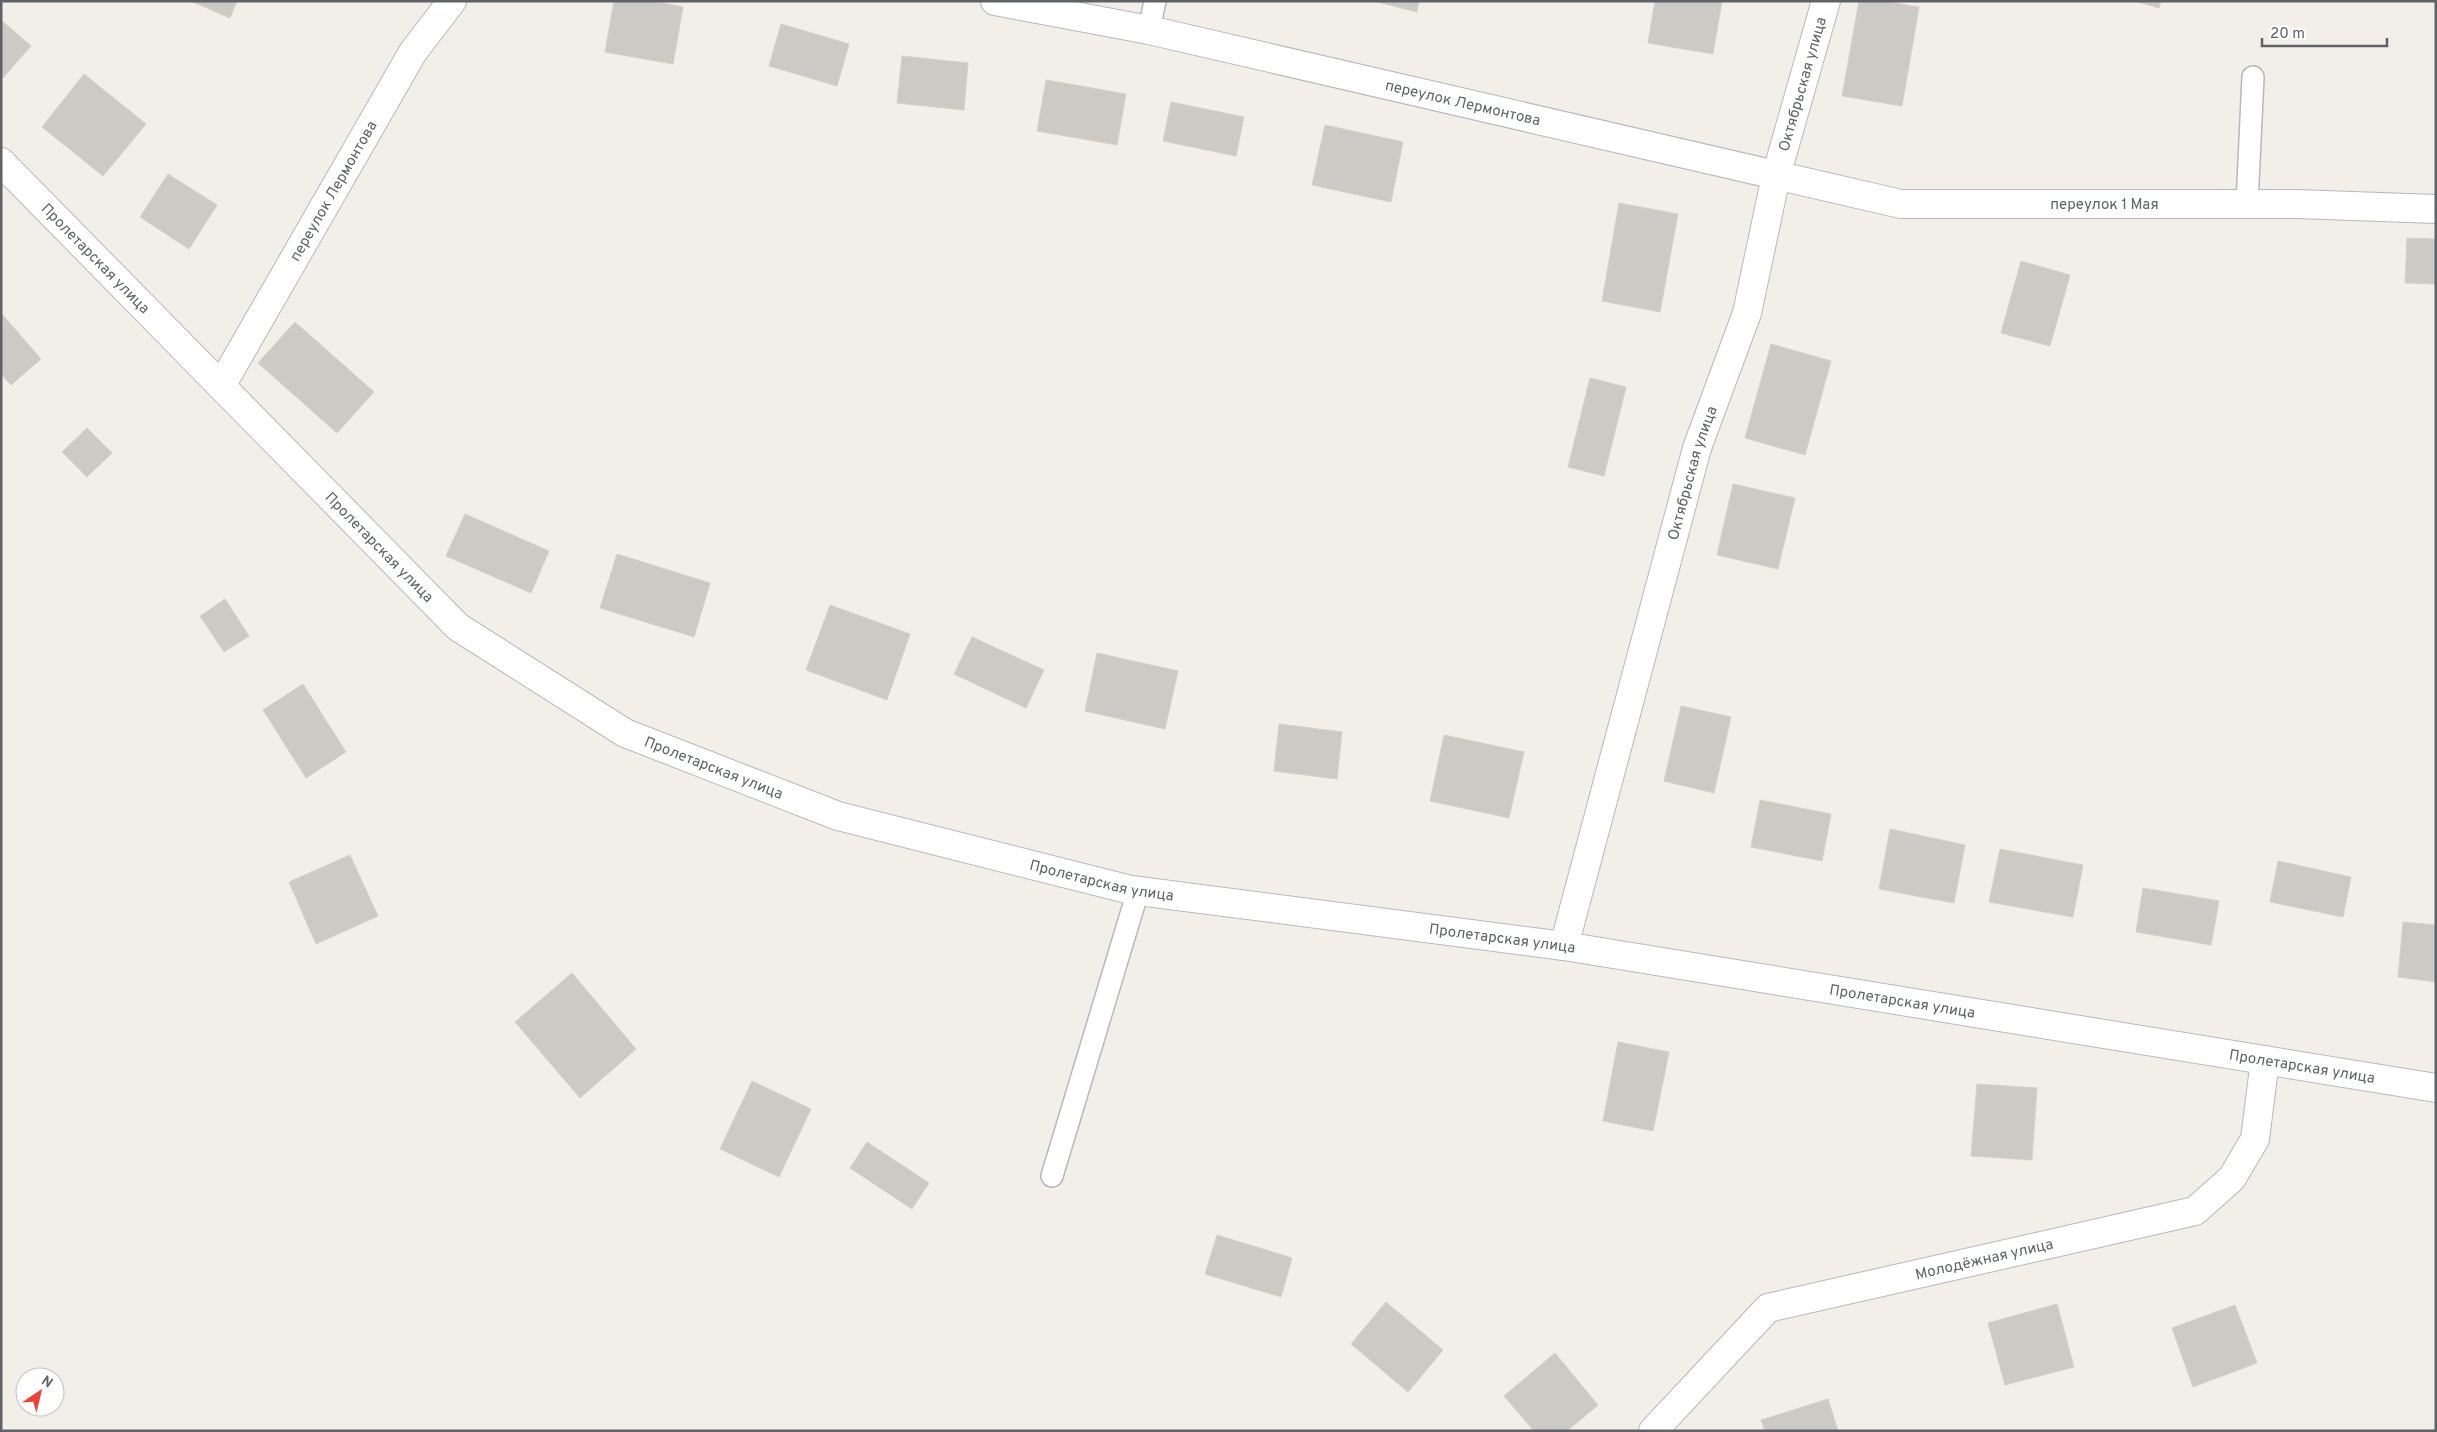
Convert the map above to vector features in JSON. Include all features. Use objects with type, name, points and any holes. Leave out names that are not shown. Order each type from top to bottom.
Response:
[{"type":"street","name":"переулок Лермонтова","points":[[221,386],[414,52],[452,1]]},
{"type":"street","name":"переулок Лермонтова","points":[[995,1],[1149,30],[1776,176]]},
{"type":"street","name":"Октябрьская улица","points":[[1564,946],[1697,448],[1747,313],[1776,176],[1826,1]]},
{"type":"street","name":"Пролетарская улица","points":[[1,162],[458,627],[625,733],[838,816],[1138,891],[1564,946],[2436,1088]]},
{"type":"street","name":"переулок 1 Мая","points":[[1776,176],[1901,204],[2247,204],[2436,209]]},
{"type":"street","name":"Молодёжная улица","points":[[1653,1431],[1768,1308],[2195,1211],[2232,1178],[2255,1139],[2265,1060]]},
{"type":"lane","points":[[1149,30],[1155,1]]},
{"type":"lane","points":[[2247,204],[2252,77]]},
{"type":"lane","points":[[1052,1176],[1138,891]]},
{"type":"building","points":[[191,1],[237,1],[230,18]]},
{"type":"building","points":[[614,1],[653,1],[683,7],[673,64],[605,52]]},
{"type":"building","points":[[1374,1],[1419,1],[1417,12]]},
{"type":"building","points":[[1655,1],[1722,1],[1713,54],[1648,43]]},
{"type":"building","points":[[1859,1],[1883,1],[1919,7],[1902,106],[1842,96]]},
{"type":"building","points":[[2135,1],[2161,1],[2159,8]]},
{"type":"building","points":[[1,20],[31,46],[1,80]]},
{"type":"building","points":[[781,24],[849,44],[837,86],[769,66]]},
{"type":"building","points":[[902,56],[968,63],[964,110],[897,103]]},
{"type":"building","points":[[84,74],[146,124],[103,176],[42,127]]},
{"type":"building","points":[[1046,80],[1126,94],[1117,145],[1037,131]]},
{"type":"building","points":[[1171,102],[1244,117],[1236,156],[1163,141]]},
{"type":"building","points":[[1325,125],[1403,142],[1391,202],[1312,185]]},
{"type":"building","points":[[168,174],[217,205],[189,249],[140,217]]},
{"type":"building","points":[[1619,203],[1678,214],[1660,312],[1602,301]]},
{"type":"building","points":[[2407,238],[2436,239],[2436,284],[2405,283]]},
{"type":"building","points":[[2021,261],[2070,275],[2050,346],[2001,333]]},
{"type":"building","points":[[1,313],[41,359],[11,385],[1,374]]},
{"type":"building","points":[[295,322],[374,392],[337,433],[258,363]]},
{"type":"building","points":[[1771,344],[1831,361],[1805,455],[1745,438]]},
{"type":"building","points":[[1590,378],[1626,387],[1604,476],[1568,467]]},
{"type":"building","points":[[87,428],[112,453],[87,477],[62,452]]},
{"type":"building","points":[[1733,484],[1795,498],[1778,569],[1717,555]]},
{"type":"building","points":[[465,514],[549,551],[531,593],[446,556]]},
{"type":"building","points":[[617,554],[710,583],[694,637],[600,608]]},
{"type":"building","points":[[225,599],[249,636],[224,652],[200,616]]},
{"type":"building","points":[[830,605],[910,634],[887,700],[806,670]]},
{"type":"building","points":[[972,637],[1044,670],[1026,708],[954,674]]},
{"type":"building","points":[[1097,653],[1178,671],[1165,729],[1085,711]]},
{"type":"building","points":[[303,684],[346,752],[306,778],[263,710]]},
{"type":"building","points":[[1681,706],[1731,717],[1714,793],[1664,781]]},
{"type":"building","points":[[1279,724],[1342,732],[1337,779],[1274,771]]},
{"type":"building","points":[[1444,735],[1524,752],[1509,818],[1430,801]]},
{"type":"building","points":[[1760,800],[1831,814],[1822,861],[1751,847]]},
{"type":"building","points":[[1890,829],[1965,845],[1954,903],[1879,889]]},
{"type":"building","points":[[2000,849],[2083,865],[2073,917],[1989,902]]},
{"type":"building","points":[[350,855],[378,916],[316,944],[289,882]]},
{"type":"building","points":[[2278,861],[2351,877],[2343,917],[2270,902]]},
{"type":"building","points":[[2143,888],[2219,901],[2211,945],[2136,932]]},
{"type":"building","points":[[2403,922],[2436,925],[2436,982],[2398,977]]},
{"type":"building","points":[[572,973],[636,1049],[580,1098],[515,1022]]},
{"type":"building","points":[[1618,1042],[1669,1052],[1653,1131],[1603,1121]]},
{"type":"building","points":[[752,1081],[811,1109],[779,1177],[720,1149]]},
{"type":"building","points":[[1977,1084],[2037,1088],[2032,1160],[1971,1156]]},
{"type":"building","points":[[867,1142],[929,1183],[912,1209],[850,1168]]},
{"type":"building","points":[[1217,1235],[1292,1258],[1281,1297],[1205,1274]]},
{"type":"building","points":[[1386,1302],[1443,1350],[1408,1392],[1351,1344]]},
{"type":"building","points":[[2057,1304],[2074,1367],[2005,1385],[1988,1323]]},
{"type":"building","points":[[2235,1305],[2257,1363],[2193,1387],[2172,1328]]},
{"type":"building","points":[[1555,1353],[1598,1405],[1567,1431],[1534,1431],[1504,1396]]},
{"type":"building","points":[[1828,1399],[1838,1431],[1765,1431],[1761,1420]]}]
